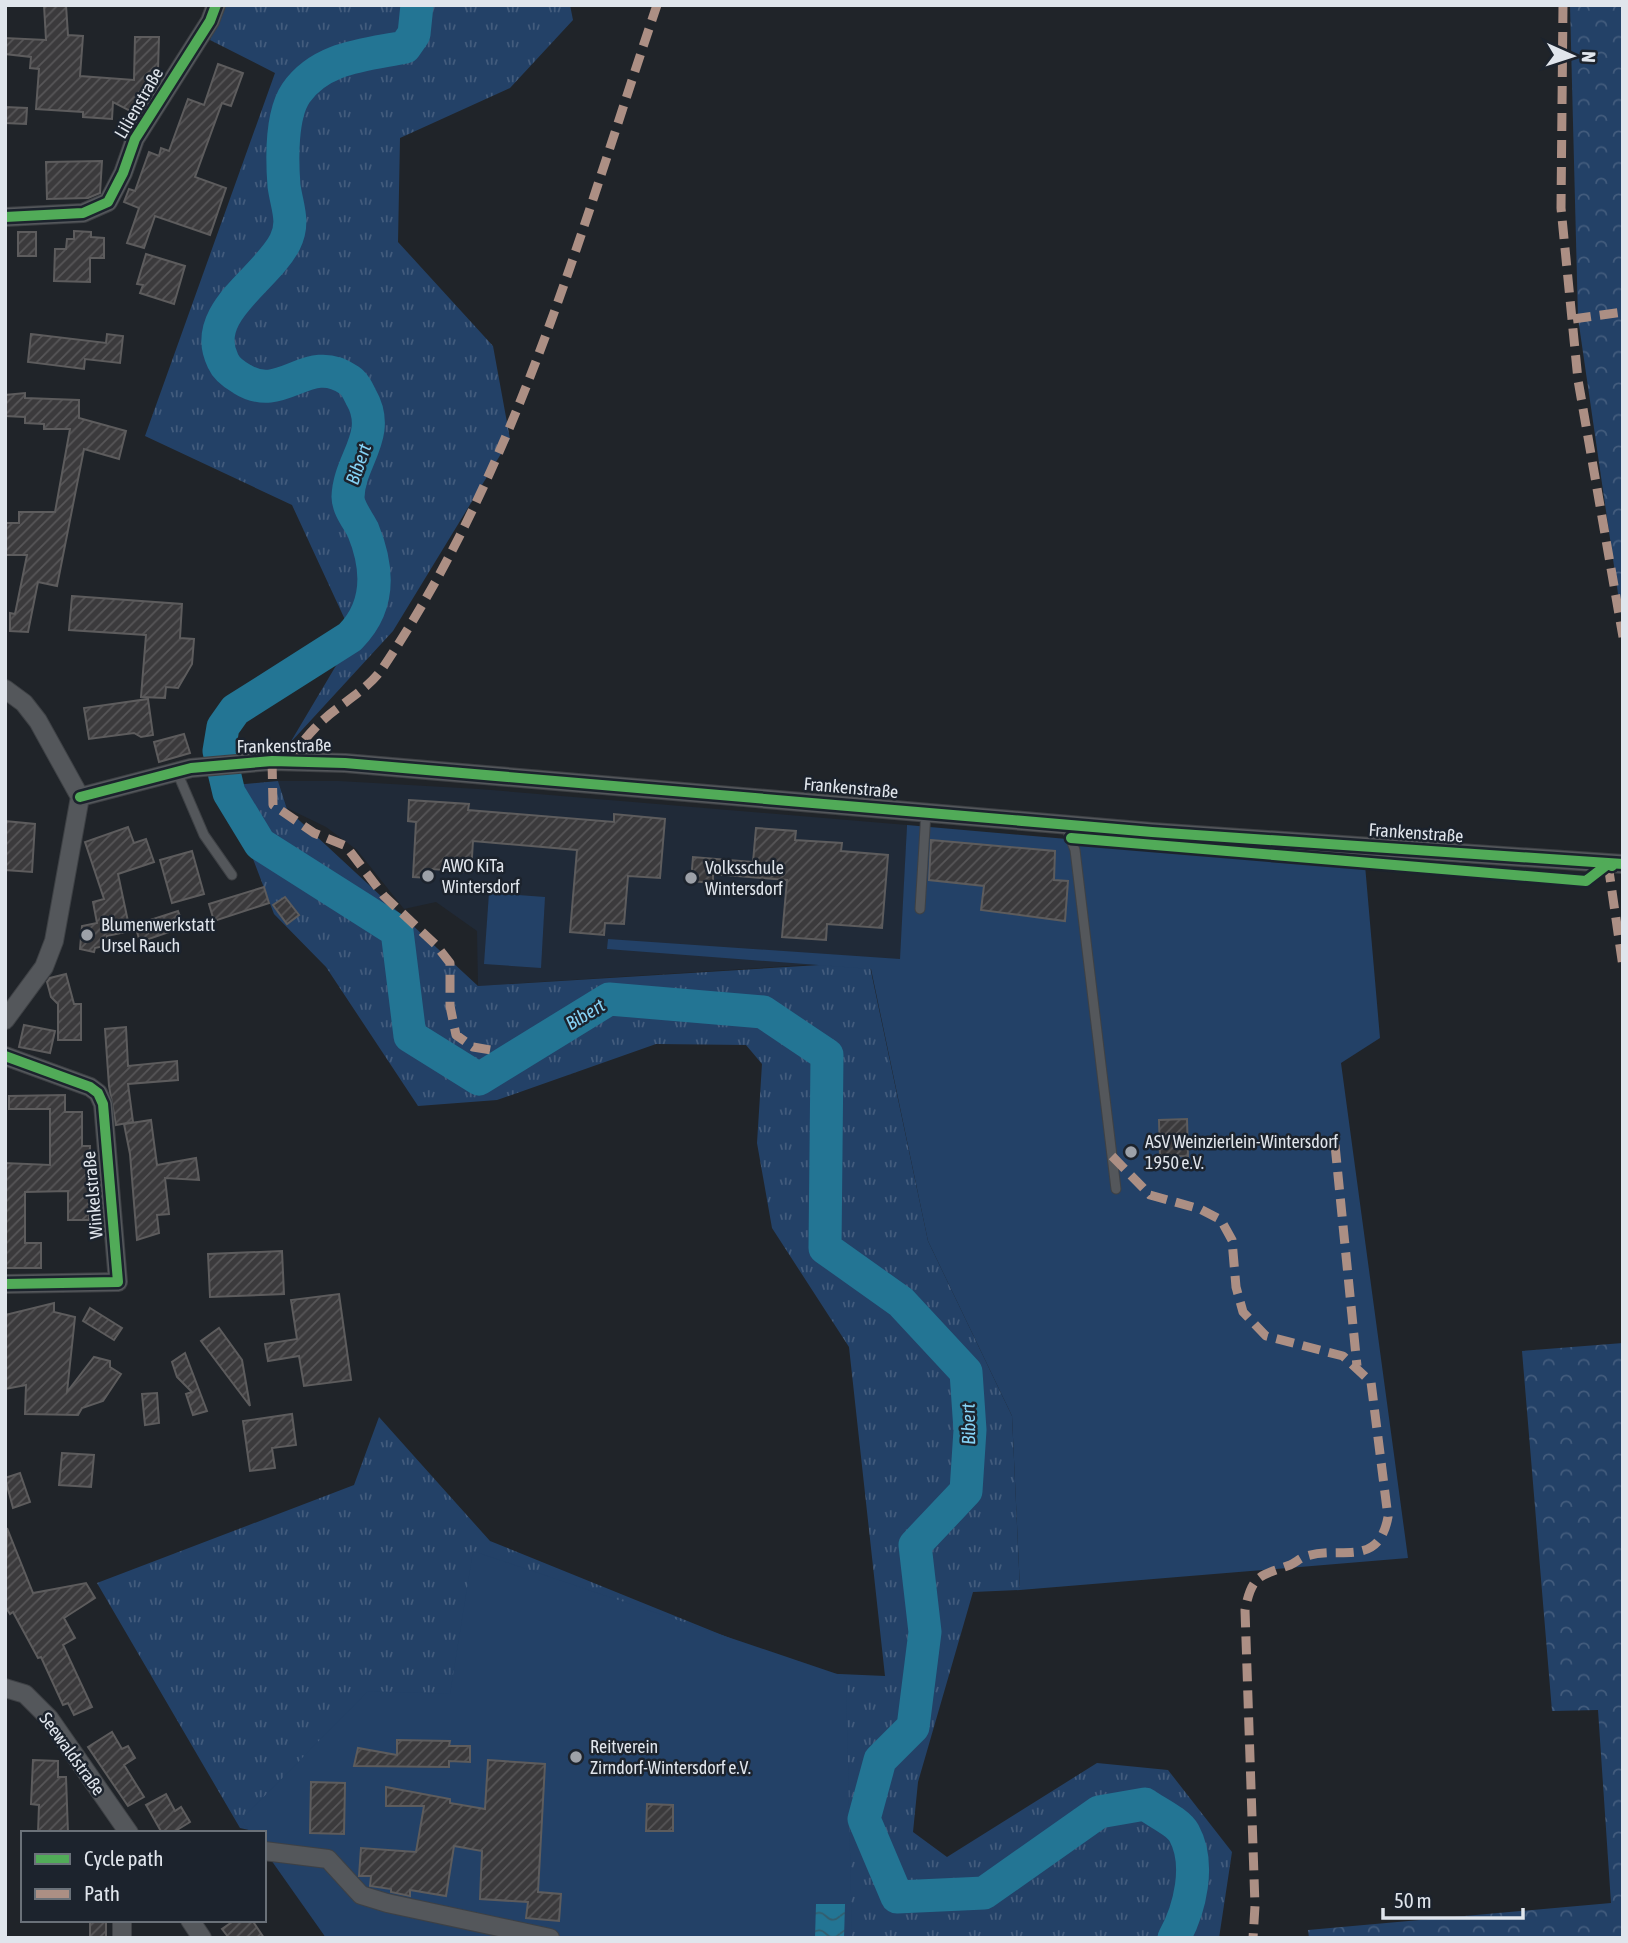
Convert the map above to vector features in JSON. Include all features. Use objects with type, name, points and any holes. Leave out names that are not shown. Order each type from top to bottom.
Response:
[{"type":"street","name":"Lilienstraße","points":[[5,217],[83,213],[108,202],[123,173],[135,139],[216,5]]},
{"type":"street","points":[[5,689],[24,703],[38,721],[80,797],[54,942],[44,967],[5,1020]]},
{"type":"street","name":"Frankenstraße","points":[[80,797],[184,770],[260,762],[345,763],[1066,824],[1623,864]]},
{"type":"street","name":"Winkelstraße","points":[[5,1056],[99,1093],[103,1104],[118,1282],[5,1284]]},
{"type":"street","name":"Seewaldstraße","points":[[5,1688],[25,1694],[49,1718],[128,1831]]},
{"type":"street","points":[[266,1851],[328,1859],[361,1895],[387,1903],[550,1938]]},
{"type":"street","points":[[191,1922],[202,1938]]},
{"type":"lane","points":[[184,770],[204,835],[232,876]]},
{"type":"lane","points":[[920,909],[926,812]]},
{"type":"lane","points":[[1066,824],[1075,850],[1116,1189]]},
{"type":"shaded area","name":"Volksschule Wintersdorf","points":[[278,781],[339,781],[479,789],[907,825],[901,959],[478,986],[477,931],[436,902],[404,909],[357,850],[326,827],[287,808]]},
{"type":"green space","points":[[223,5],[570,5],[573,20],[510,88],[400,138],[398,242],[493,346],[510,439],[393,631],[290,743],[353,637],[292,505],[145,436],[275,73],[210,40]]},
{"type":"green space","points":[[1570,5],[1623,5],[1623,628],[1578,318]]},
{"type":"green space","points":[[278,781],[287,809],[478,986],[869,962],[928,1241],[1012,1416],[1020,1590],[973,1592],[918,1782],[913,1832],[947,1857],[1097,1763],[1168,1770],[1232,1852],[1219,1938],[596,1938],[586,1758],[249,1830],[240,1828],[97,1583],[354,1485],[379,1417],[490,1541],[816,1673],[885,1676],[849,1347],[772,1228],[757,1143],[762,1064],[746,1045],[656,1044],[497,1100],[418,1106],[326,967],[274,914],[250,851],[214,787]]},
{"type":"green space","name":"ASV Weinzierlein-Wintersdorf 1950 e.V.","points":[[907,825],[1365,865],[1380,1038],[1341,1063],[1408,1558],[1020,1590],[1012,1416],[928,1241],[871,969],[607,949],[608,939],[900,959]]},
{"type":"green space","points":[[489,893],[545,897],[541,968],[484,964]]},
{"type":"green space","points":[[1623,1343],[1623,1938],[1309,1938],[1308,1930],[1611,1903],[1598,1710],[1552,1711],[1522,1351]]},
{"type":"green space","name":"Reitverein Zirndorf-Wintersdorf e.V.","points":[[473,1551],[846,1677],[852,1938],[326,1938],[266,1853],[266,1831],[249,1831],[241,1820],[368,1691],[450,1694]]},
{"type":"water","points":[[816,1904],[845,1904],[844,1938],[815,1938]]},
{"type":"building","points":[[44,5],[66,5],[68,35],[83,36],[80,76],[134,80],[135,37],[159,37],[158,70],[136,114],[113,102],[112,119],[83,117],[83,112],[36,109],[39,69],[30,68],[31,57],[5,54],[5,38],[46,40]]},
{"type":"building","points":[[218,64],[243,73],[231,106],[222,103],[195,177],[226,188],[210,235],[155,216],[144,248],[127,243],[139,208],[124,202],[129,189],[135,191],[149,152],[159,156],[161,148],[169,151],[188,99],[204,105]]},
{"type":"building","points":[[5,107],[27,108],[26,124],[5,123]]},
{"type":"building","points":[[102,161],[100,193],[88,198],[47,199],[46,162]]},
{"type":"building","points":[[74,231],[91,232],[91,237],[104,238],[104,258],[90,258],[90,282],[54,281],[55,249],[66,249],[67,239],[74,239]]},
{"type":"building","points":[[18,232],[36,232],[36,256],[18,256]]},
{"type":"building","points":[[146,254],[185,266],[174,304],[140,293],[143,285],[137,284]]},
{"type":"building","points":[[31,334],[106,343],[107,334],[123,336],[120,363],[85,359],[84,369],[28,362]]},
{"type":"building","points":[[25,393],[25,398],[79,400],[79,418],[126,431],[119,459],[84,449],[57,586],[38,582],[28,632],[10,631],[10,613],[15,614],[27,555],[5,555],[5,523],[19,523],[19,512],[55,512],[70,429],[44,429],[44,424],[25,423],[25,417],[5,416],[5,395]]},
{"type":"building","points":[[72,596],[182,604],[180,638],[194,639],[192,664],[178,688],[166,687],[165,698],[141,697],[146,635],[69,630]]},
{"type":"building","points":[[148,699],[153,735],[141,737],[134,733],[89,739],[84,708]]},
{"type":"building","points":[[184,734],[190,753],[159,762],[154,742]]},
{"type":"building","points":[[409,800],[469,804],[468,810],[614,822],[614,814],[665,819],[660,878],[628,876],[624,924],[605,923],[604,935],[570,932],[577,850],[473,841],[471,872],[431,869],[430,878],[413,877],[416,822],[408,821]]},
{"type":"building","points":[[5,821],[35,824],[32,872],[5,870]]},
{"type":"building","points":[[128,827],[134,843],[146,839],[154,862],[118,874],[130,931],[107,936],[108,945],[95,948],[94,952],[80,949],[82,926],[97,923],[93,902],[104,899],[85,842]]},
{"type":"building","points":[[756,828],[796,831],[795,840],[842,843],[841,851],[888,855],[882,928],[827,924],[826,940],[782,937],[787,880],[713,874],[713,883],[691,881],[693,857],[753,862]]},
{"type":"building","points":[[931,840],[1055,851],[1054,880],[1068,881],[1065,921],[981,910],[984,886],[929,880]]},
{"type":"building","points":[[192,851],[204,894],[172,903],[160,860]]},
{"type":"building","points":[[264,887],[269,903],[214,921],[209,904]]},
{"type":"building","points":[[285,897],[299,915],[287,924],[273,905]]},
{"type":"building","points":[[178,911],[184,927],[140,942],[135,925]]},
{"type":"building","points":[[66,974],[74,1004],[81,1004],[81,1040],[58,1040],[58,1004],[51,997],[47,982],[50,978]]},
{"type":"building","points":[[24,1025],[55,1031],[50,1053],[19,1047]]},
{"type":"building","points":[[126,1027],[128,1066],[177,1061],[178,1080],[128,1084],[133,1122],[116,1125],[109,1086],[105,1029]]},
{"type":"building","points":[[65,1095],[65,1112],[82,1112],[82,1146],[90,1146],[89,1220],[68,1220],[68,1191],[25,1192],[25,1243],[41,1243],[41,1268],[5,1268],[5,1163],[50,1165],[50,1109],[9,1109],[9,1096]]},
{"type":"building","points":[[1187,1119],[1188,1156],[1160,1157],[1159,1120]]},
{"type":"building","points":[[151,1120],[157,1165],[196,1158],[199,1180],[165,1178],[169,1214],[157,1215],[159,1233],[137,1240],[130,1154],[124,1124]]},
{"type":"building","points":[[282,1251],[284,1294],[210,1297],[208,1254]]},
{"type":"building","points":[[339,1294],[351,1380],[304,1386],[299,1356],[268,1361],[265,1344],[297,1339],[291,1300]]},
{"type":"building","points":[[54,1303],[54,1312],[75,1317],[67,1392],[94,1357],[110,1361],[110,1367],[121,1374],[103,1401],[82,1408],[78,1415],[25,1414],[26,1385],[5,1389],[5,1315]]},
{"type":"building","points":[[90,1308],[122,1328],[114,1340],[83,1321]]},
{"type":"building","points":[[219,1328],[242,1360],[250,1406],[201,1341]]},
{"type":"building","points":[[185,1353],[207,1411],[193,1415],[186,1394],[192,1392],[177,1377],[172,1362]]},
{"type":"building","points":[[157,1393],[159,1423],[145,1425],[142,1394]]},
{"type":"building","points":[[292,1414],[296,1445],[272,1448],[275,1468],[250,1471],[243,1421]]},
{"type":"building","points":[[62,1453],[94,1455],[91,1487],[59,1485]]},
{"type":"building","points":[[20,1473],[30,1502],[13,1508],[5,1478]]},
{"type":"building","points":[[7,1528],[33,1593],[86,1583],[95,1598],[64,1618],[75,1638],[63,1645],[92,1707],[74,1715],[68,1703],[63,1705],[41,1657],[38,1658],[13,1612],[10,1614],[5,1606]]},
{"type":"building","points":[[112,1732],[122,1749],[128,1746],[135,1758],[124,1765],[144,1797],[128,1806],[88,1747]]},
{"type":"building","points":[[397,1740],[450,1741],[449,1746],[470,1746],[470,1762],[449,1761],[449,1767],[354,1766],[358,1748],[397,1755]]},
{"type":"building","points":[[33,1760],[58,1761],[58,1777],[66,1777],[68,1831],[38,1831],[39,1805],[31,1804]]},
{"type":"building","points":[[488,1760],[545,1764],[538,1892],[561,1894],[559,1921],[526,1918],[528,1902],[480,1899],[482,1851],[454,1846],[446,1896],[410,1890],[410,1896],[391,1892],[391,1889],[370,1886],[371,1876],[359,1876],[361,1848],[416,1852],[424,1806],[386,1806],[386,1787],[450,1799],[450,1803],[485,1809]]},
{"type":"building","points":[[311,1782],[345,1783],[344,1834],[310,1833]]},
{"type":"building","points":[[166,1794],[175,1811],[181,1807],[190,1822],[175,1831],[161,1831],[146,1805]]},
{"type":"building","points":[[647,1804],[673,1805],[673,1831],[646,1831]]},
{"type":"building","points":[[90,1922],[106,1922],[106,1938],[90,1938]]},
{"type":"building","points":[[232,1922],[253,1922],[264,1938],[229,1938],[222,1929]]},
{"type":"waterway","name":"Bibert","points":[[417,5],[414,34],[405,47],[331,65],[306,81],[296,93],[288,113],[284,138],[284,186],[290,221],[288,235],[276,256],[227,312],[220,327],[218,344],[223,361],[242,379],[257,385],[270,386],[320,371],[334,373],[349,380],[356,388],[367,411],[368,423],[367,436],[350,484],[348,501],[363,530],[374,573],[372,600],[360,625],[350,637],[235,710],[223,727],[219,751],[229,793],[260,844],[397,931],[410,1036],[479,1079],[609,999],[763,1012],[827,1055],[825,1248],[901,1302],[966,1372],[970,1430],[966,1491],[915,1545],[925,1632],[913,1727],[880,1760],[864,1819],[897,1897],[984,1893],[1099,1812],[1145,1804],[1177,1825],[1184,1833],[1192,1858],[1189,1900],[1174,1938]]},
{"type":"marked path","points":[[288,761],[323,720],[367,685],[382,669],[430,592],[472,512],[542,346],[657,5]]},
{"type":"marked path","points":[[1563,5],[1561,208],[1578,380],[1623,637]]},
{"type":"marked path","points":[[1573,319],[1623,312]]},
{"type":"marked path","points":[[272,761],[273,805],[314,833],[346,846],[384,896],[436,945],[450,963],[450,1006],[456,1035],[473,1047],[497,1051]]},
{"type":"marked path","points":[[1608,864],[1623,967]]},
{"type":"marked path","points":[[1335,1145],[1357,1366]]},
{"type":"marked path","points":[[1112,1156],[1150,1195],[1200,1209],[1221,1220],[1232,1240],[1236,1287],[1243,1312],[1266,1336],[1343,1356],[1371,1382],[1388,1517],[1383,1533],[1376,1544],[1366,1550],[1304,1557],[1264,1575],[1254,1583],[1245,1610],[1255,1906],[1253,1938]]},
{"type":"cycle path","points":[[5,217],[83,213],[108,202],[123,173],[135,139],[210,21],[216,5]]},
{"type":"cycle path","points":[[80,797],[191,768],[272,761],[345,763],[1152,832],[1623,864]]},
{"type":"cycle path","points":[[1071,838],[1586,881],[1608,864],[1612,866]]},
{"type":"cycle path","points":[[5,1056],[90,1087],[98,1093],[103,1104],[118,1282],[5,1284]]},
{"type":"place","name":"AWO KiTa Wintersdorf","points":[[428,876]]},
{"type":"place","name":"Volksschule Wintersdorf","points":[[691,878]]},
{"type":"place","name":"Blumenwerkstatt Ursel Rauch","points":[[87,935]]},
{"type":"place","name":"ASV Weinzierlein-Wintersdorf 1950 e.V.","points":[[1131,1152]]},
{"type":"place","name":"Reitverein Zirndorf-Wintersdorf e.V.","points":[[576,1757]]}]
